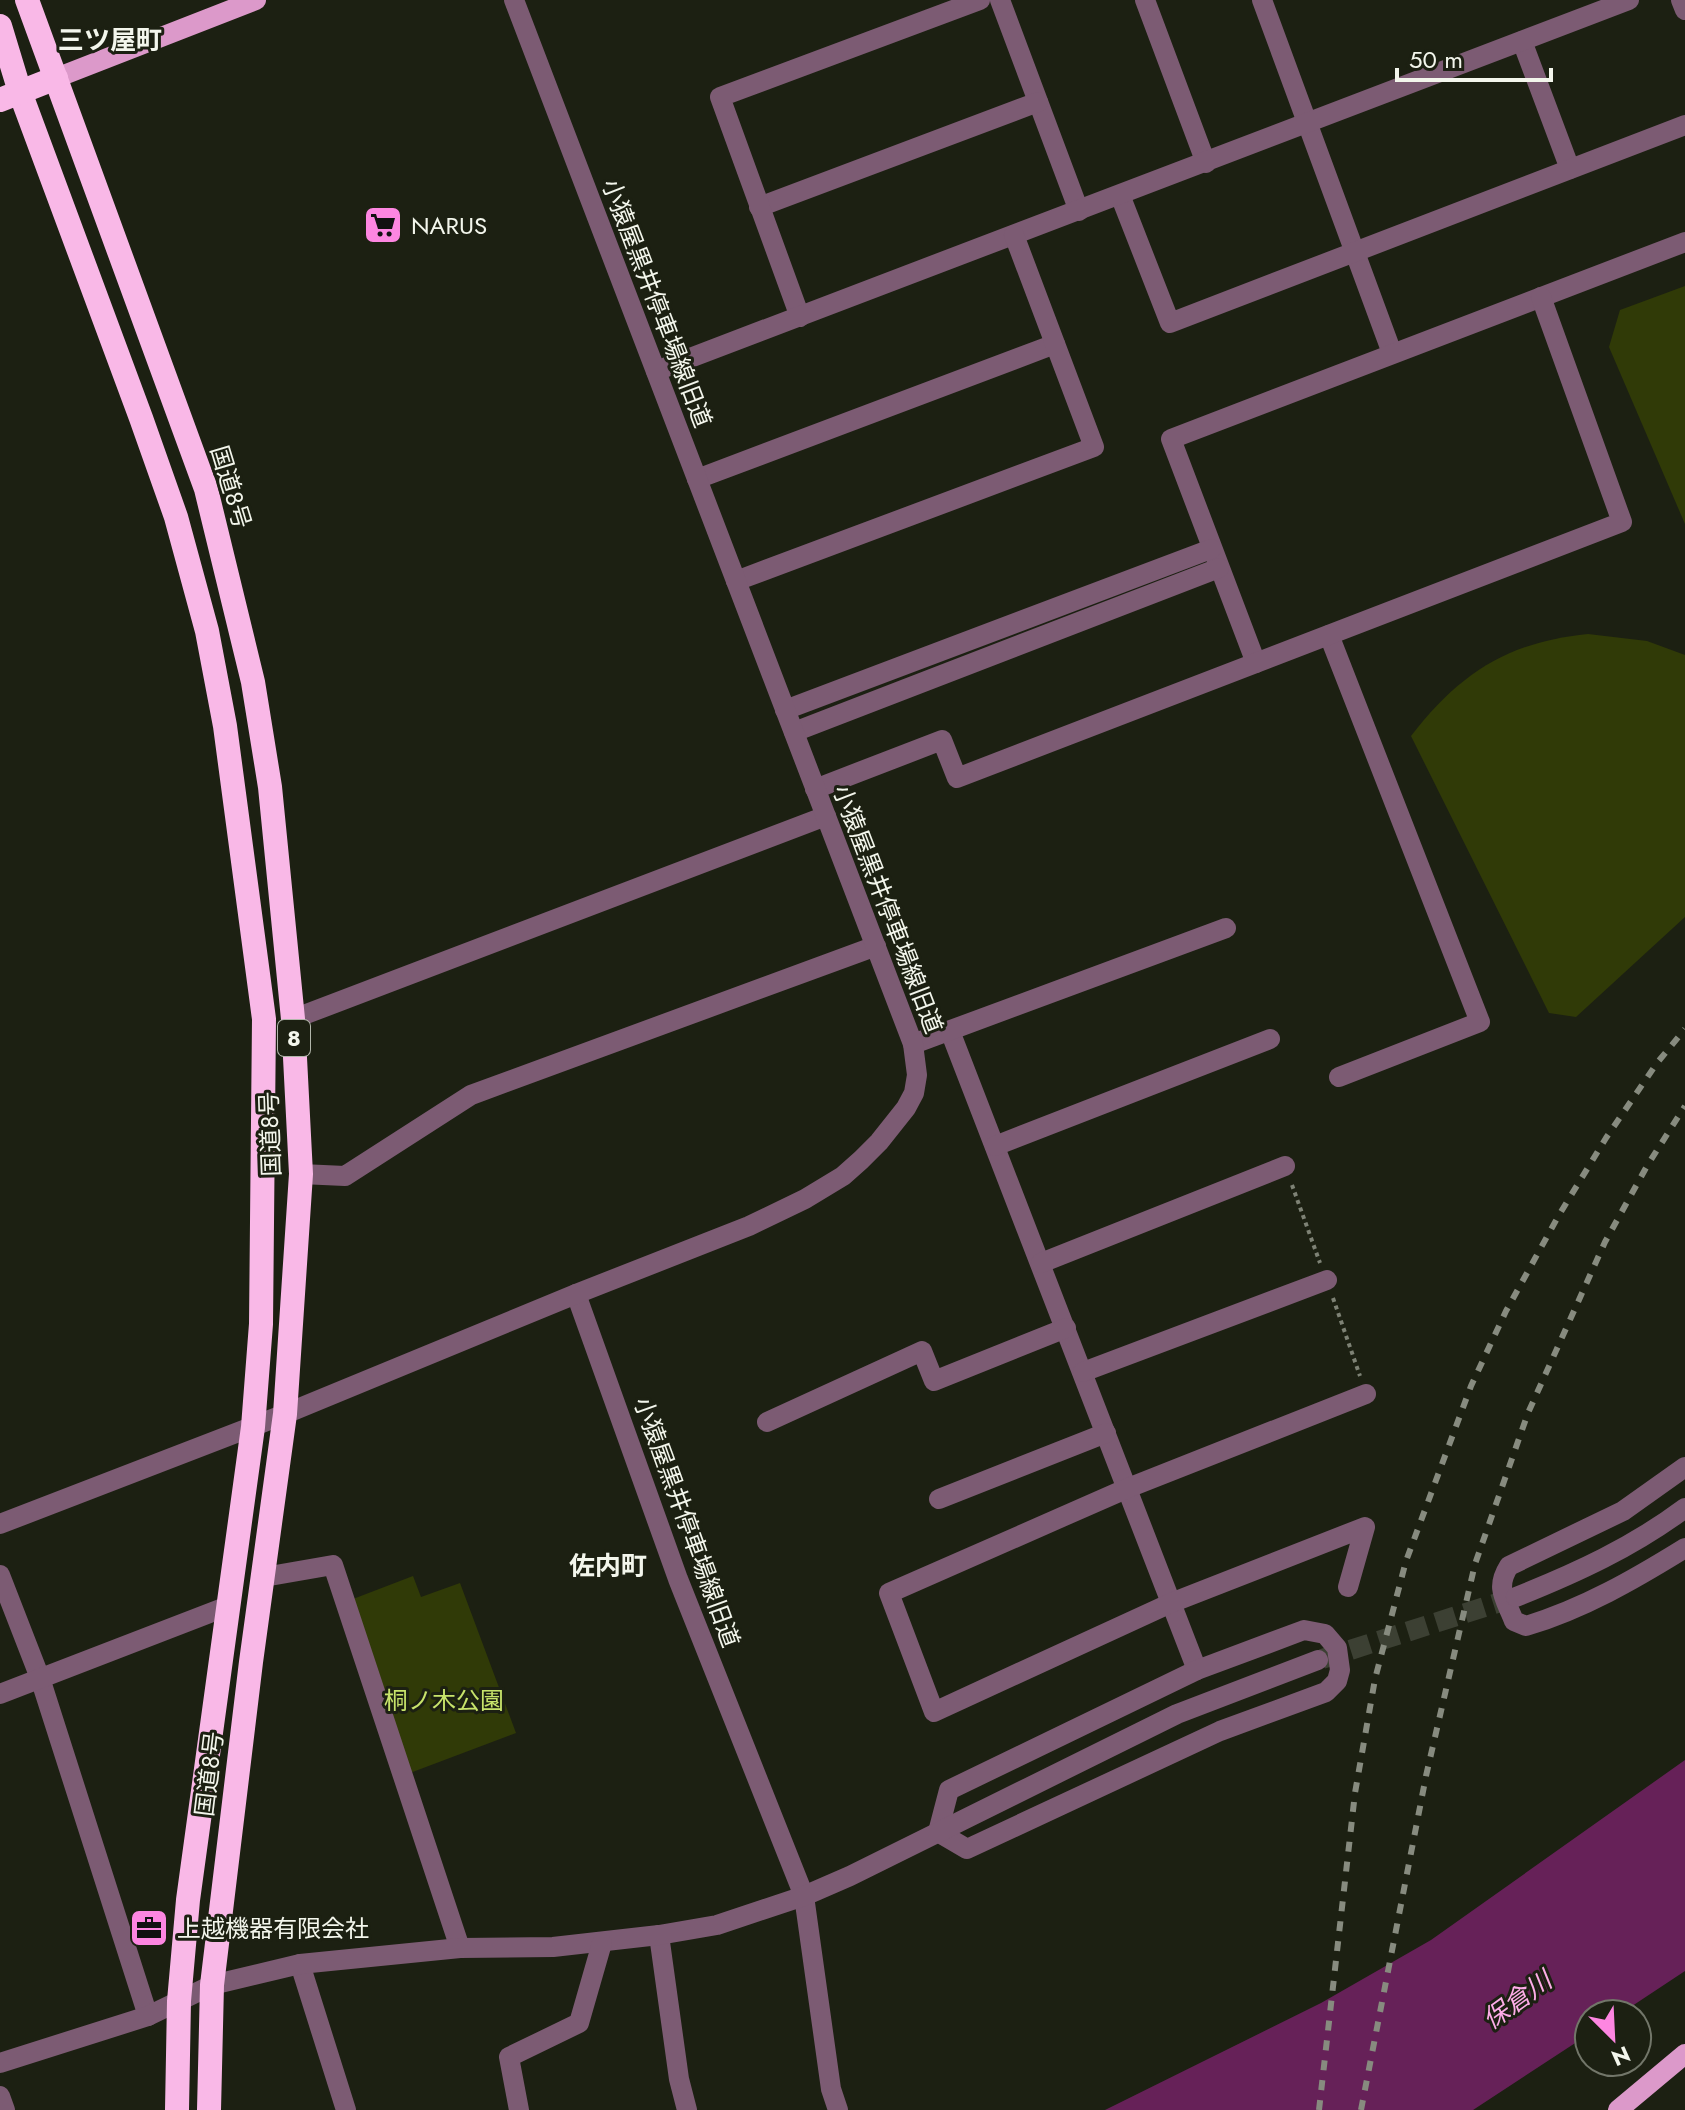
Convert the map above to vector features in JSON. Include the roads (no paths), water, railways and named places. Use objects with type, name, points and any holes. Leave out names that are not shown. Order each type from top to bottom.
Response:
[{"type":"highway","name":"国道8号","points":[[27,0],[206,489],[253,682],[270,787],[293,1019],[301,1174],[285,1414],[212,1985],[209,2110]]},
{"type":"highway","name":"国道8号","points":[[0,26],[10,96],[176,517],[207,631],[225,726],[264,1019],[261,1324],[253,1427],[198,1823],[179,2001],[177,2110]]},
{"type":"highway","points":[[10,96],[56,78]]},
{"type":"main road","points":[[56,78],[256,0]]},
{"type":"main road","points":[[1618,2110],[1685,2054]]},
{"type":"street","name":"小猿屋黒井停車場線旧道","points":[[514,0],[913,1044],[917,1075],[910,1101],[879,1142],[843,1176],[805,1199],[749,1226],[576,1294],[678,1579],[804,1896],[831,2089],[838,2110]]},
{"type":"street","points":[[800,317],[720,97],[980,0]]},
{"type":"street","points":[[1000,0],[1079,211]]},
{"type":"street","points":[[1145,0],[1206,163]]},
{"type":"street","points":[[1262,0],[1392,353]]},
{"type":"street","points":[[656,371],[1629,0]]},
{"type":"street","points":[[1681,0],[1685,10]]},
{"type":"street","points":[[1522,41],[1570,169]]},
{"type":"street","points":[[759,207],[1038,102]]},
{"type":"street","points":[[1120,195],[1170,323],[1685,125]]},
{"type":"street","points":[[736,581],[1094,447],[1014,235]]},
{"type":"street","points":[[1256,663],[1171,439],[1685,242]]},
{"type":"street","points":[[815,789],[942,740],[957,778],[1622,522],[1541,297]]},
{"type":"street","points":[[697,479],[1055,344]]},
{"type":"street","points":[[785,710],[1215,558]]},
{"type":"street","points":[[794,732],[1215,558]]},
{"type":"street","points":[[1329,635],[1480,1022],[1339,1077]]},
{"type":"street","points":[[293,1019],[826,816]]},
{"type":"street","points":[[913,1044],[1226,928]]},
{"type":"street","points":[[301,1174],[345,1176],[471,1095],[876,946]]},
{"type":"street","points":[[950,1031],[1197,1670]]},
{"type":"street","points":[[995,1146],[1270,1039]]},
{"type":"street","points":[[1041,1263],[1285,1166]]},
{"type":"street","points":[[1083,1372],[1327,1280]]},
{"type":"street","points":[[0,1524],[253,1427],[576,1294]]},
{"type":"street","points":[[767,1422],[922,1351],[934,1381],[1066,1328]]},
{"type":"street","points":[[1348,1587],[1365,1527],[1171,1603],[934,1712],[889,1593],[1128,1488],[1366,1394]]},
{"type":"street","points":[[939,1499],[1106,1433]]},
{"type":"street","points":[[1685,1467],[1623,1511],[1509,1566],[1502,1577],[1501,1590],[1514,1621],[1526,1626],[1589,1602],[1685,1548]]},
{"type":"street","points":[[1516,1597],[1608,1556],[1685,1508]]},
{"type":"street","points":[[264,1577],[333,1565],[460,1948]]},
{"type":"street","points":[[0,1575],[40,1678],[148,2016]]},
{"type":"street","points":[[0,1694],[228,1606]]},
{"type":"street","points":[[1304,1630],[1325,1634],[1337,1648],[1340,1670],[1337,1681],[1326,1692],[1220,1731],[967,1849],[938,1832],[949,1790],[1197,1670],[1304,1630]]},
{"type":"street","points":[[0,2063],[148,2016],[212,1985],[300,1964],[460,1948],[602,1943],[717,1925],[804,1896],[850,1876],[1177,1714],[1318,1660]]},
{"type":"street","points":[[659,1935],[679,2079],[687,2110]]},
{"type":"street","points":[[519,2110],[509,2057],[579,2023],[602,1943]]},
{"type":"street","points":[[300,1964],[346,2110]]},
{"type":"street","points":[[0,2096],[5,2110]]},
{"type":"water","name":"保倉川","points":[[1685,1760],[1685,1971],[1644,1998],[1573,1998],[1573,2044],[1473,2110],[1105,2110],[1321,2003],[1431,1940]]},
{"type":"tunnel","points":[[1322,1659],[1516,1597]]},
{"type":"railway","points":[[1319,2110],[1355,1793],[1375,1679],[1406,1561],[1471,1386],[1506,1311],[1606,1138],[1657,1063],[1685,1029]]},
{"type":"railway","points":[[1361,2110],[1426,1776],[1475,1564],[1528,1413],[1605,1242],[1685,1106]]},
{"type":"place","name":"NARUS","points":[[383,225]]},
{"type":"place","name":"上越機器有限会社","points":[[149,1928]]},
{"type":"district","name":"三ツ屋町","points":[[110,40]]},
{"type":"district","name":"佐内町","points":[[608,1566]]},
{"type":"park label","name":"桐ノ木公園","points":[[444,1700]]}]
